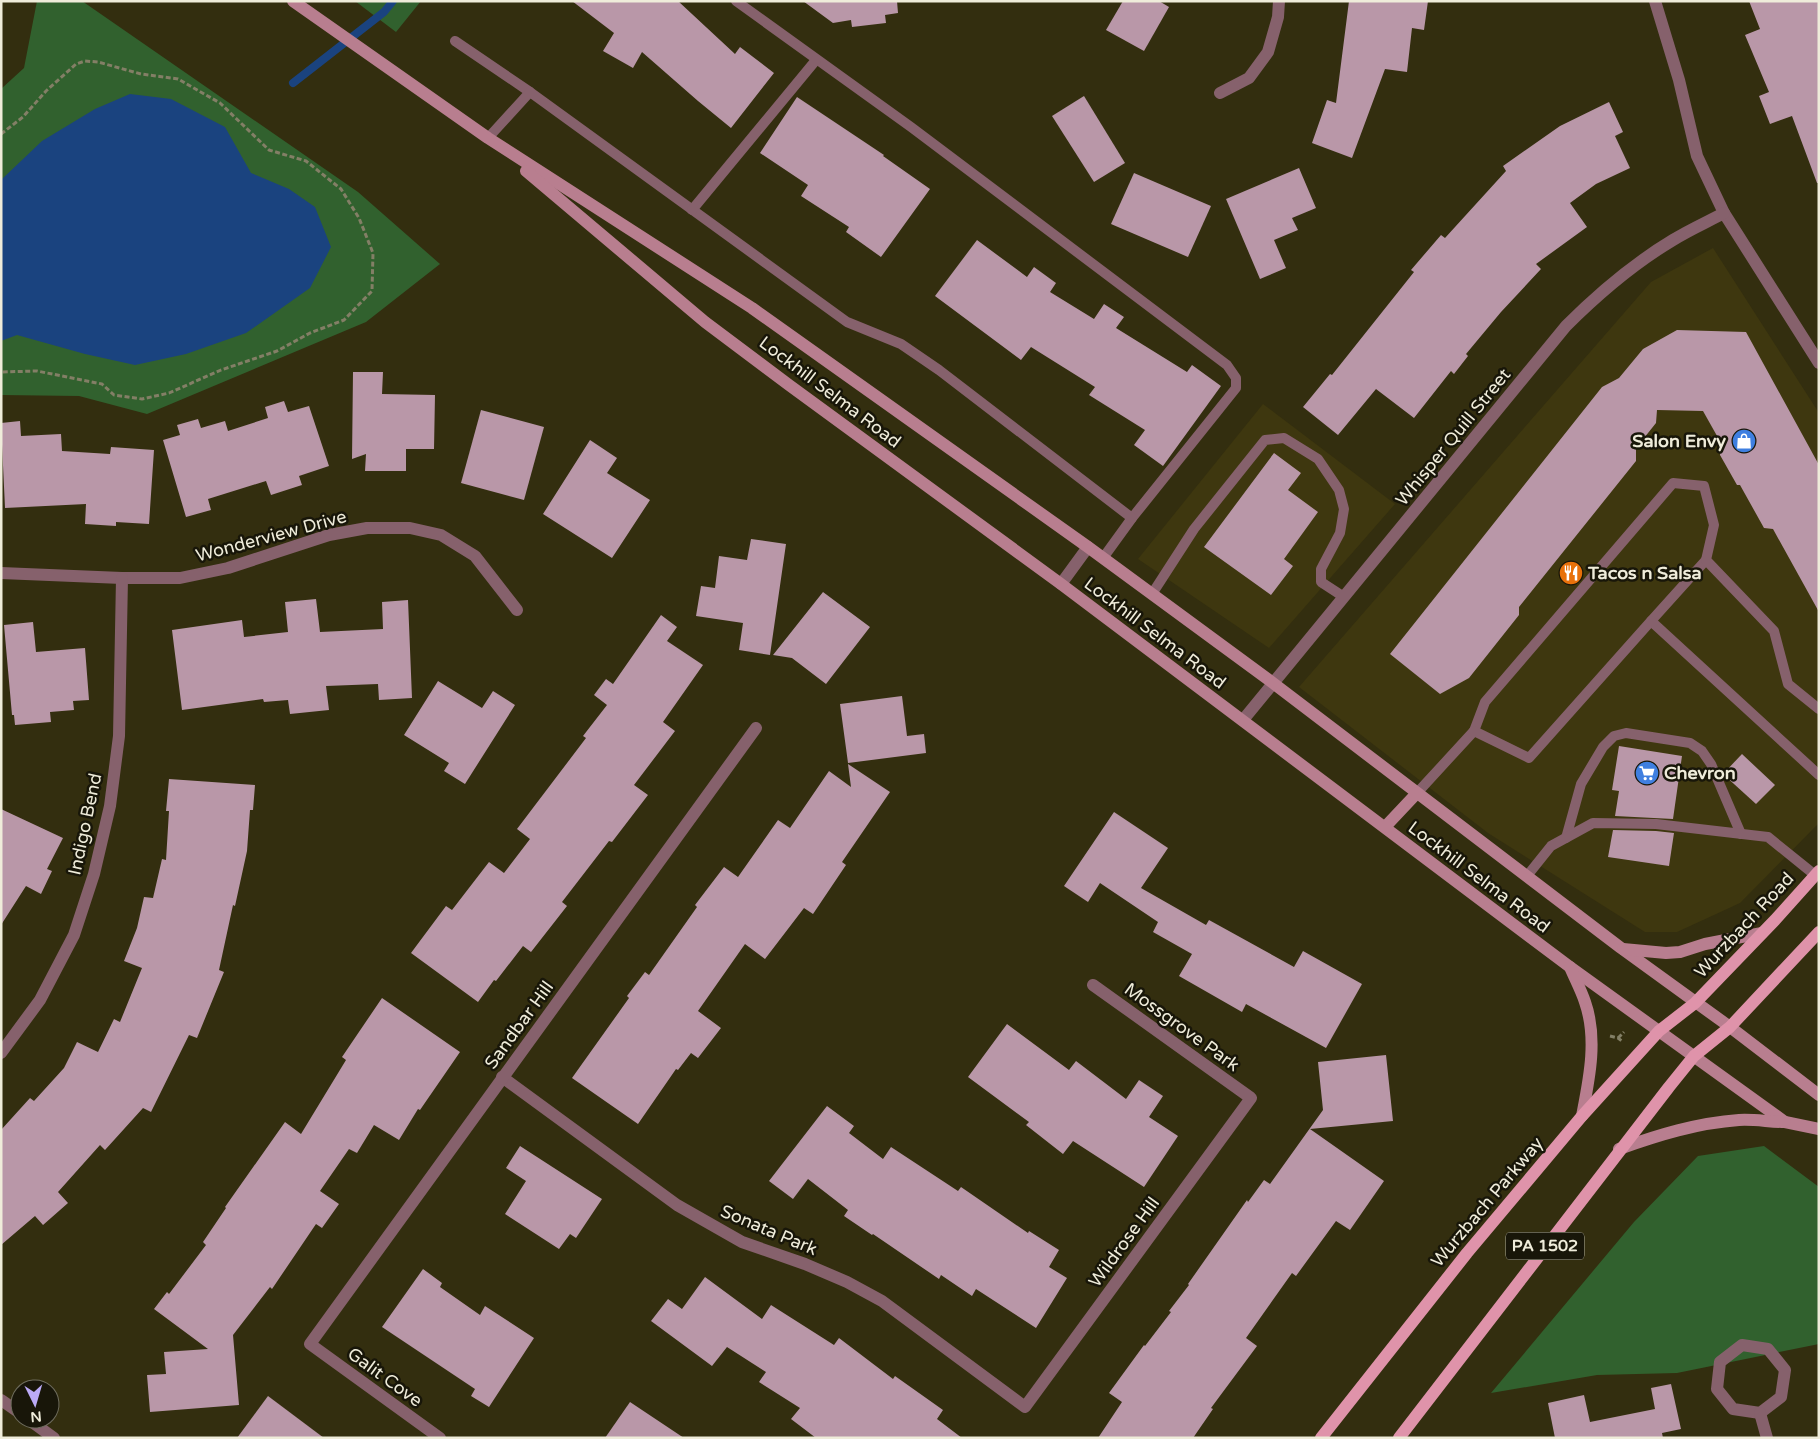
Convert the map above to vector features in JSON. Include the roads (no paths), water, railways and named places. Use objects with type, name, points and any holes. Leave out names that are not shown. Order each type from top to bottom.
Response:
[{"type":"main road","name":"Lockhill Selma Road","points":[[293,1],[488,138],[752,308],[1088,547],[1273,683],[1621,948],[1730,1027],[1819,1095]]},
{"type":"main road","name":"Lockhill Selma Road","points":[[488,138],[706,322],[1061,584],[1570,967],[1785,1122],[1819,1128]]},
{"type":"main road","points":[[1385,827],[1417,793]]},
{"type":"main road","name":"Wurzbach Road","points":[[1695,1003],[1817,873]]},
{"type":"main road","points":[[1730,1027],[1819,932]]},
{"type":"main road","points":[[1621,948],[1666,953],[1680,952],[1705,944],[1762,933]]},
{"type":"main road","points":[[1570,967],[1586,1003],[1591,1036],[1589,1077],[1582,1116]]},
{"type":"main road","name":"Wurzbach Parkway","points":[[1321,1438],[1467,1252],[1582,1116],[1659,1031],[1695,1003]]},
{"type":"main road","name":"PA 1502","points":[[1398,1438],[1619,1149],[1694,1056],[1730,1027]]},
{"type":"main road","points":[[1619,1149],[1652,1137],[1706,1124],[1740,1120],[1785,1122]]},
{"type":"street","points":[[1220,93],[1250,78],[1268,52],[1278,18],[1279,1]]},
{"type":"street","points":[[1655,1],[1679,80],[1697,156],[1724,214],[1819,363]]},
{"type":"street","name":"Whisper Quill Street","points":[[1243,720],[1572,320],[1630,268],[1673,240],[1724,214]]},
{"type":"street","name":"Wonderview Drive","points":[[1,573],[122,578],[180,578],[228,568],[329,535],[367,528],[410,528],[441,535],[475,556],[517,610]]},
{"type":"street","points":[[1061,584],[1088,547]]},
{"type":"street","name":"Indigo Bend","points":[[1,1053],[40,1000],[74,936],[94,874],[110,806],[119,736],[122,578]]},
{"type":"street","name":"Sandbar Hill","points":[[310,1344],[756,728]]},
{"type":"street","name":"Mossgrove Park","points":[[1092,985],[1251,1098]]},
{"type":"street","name":"Sonata Park","points":[[502,1078],[677,1205],[742,1242],[847,1282],[882,1301],[1025,1407]]},
{"type":"street","name":"Wildrose Hill","points":[[1025,1407],[1251,1098]]},
{"type":"street","name":"Galit Cove","points":[[310,1344],[440,1438]]},
{"type":"street","points":[[1742,1345],[1768,1349],[1785,1370],[1781,1397],[1760,1413],[1733,1410],[1717,1388],[1720,1362],[1742,1345]]},
{"type":"street","points":[[1760,1413],[1767,1438]]},
{"type":"street","points":[[42,1429],[54,1438]]},
{"type":"lane","points":[[736,1],[911,127],[1227,365],[1236,378],[1236,388],[1132,518],[1103,558]]},
{"type":"lane","points":[[455,41],[530,92],[847,322],[901,344],[939,370],[1132,518]]},
{"type":"lane","points":[[692,210],[816,60]]},
{"type":"lane","points":[[488,138],[530,92]]},
{"type":"lane","points":[[1152,594],[1194,529],[1265,440],[1284,438],[1318,459],[1339,490],[1344,510],[1340,533],[1321,569],[1322,582],[1344,597]]},
{"type":"lane","points":[[1417,793],[1474,731],[1485,702],[1673,483],[1704,486],[1714,525],[1706,560],[1529,758],[1474,731]]},
{"type":"lane","points":[[1706,560],[1774,630],[1788,684],[1819,709]]},
{"type":"lane","points":[[1651,621],[1819,775]]},
{"type":"lane","points":[[1566,838],[1581,784],[1603,747],[1614,736],[1626,733],[1690,743],[1702,751],[1711,764],[1741,834]]},
{"type":"lane","points":[[1527,876],[1552,846],[1592,822],[1656,824],[1768,837],[1817,873]]},
{"type":"water","points":[[130,94],[171,99],[225,127],[251,173],[289,189],[315,207],[331,247],[310,288],[246,333],[186,354],[135,365],[85,354],[17,335],[1,341],[1,180],[42,141],[95,109]]},
{"type":"waterway","points":[[293,83],[384,12],[393,1]]},
{"type":"place","name":"Salon Envy","points":[[1744,441]]},
{"type":"place","name":"Tacos n Salsa","points":[[1571,573]]},
{"type":"place","name":"Chevron","points":[[1647,773]]}]
